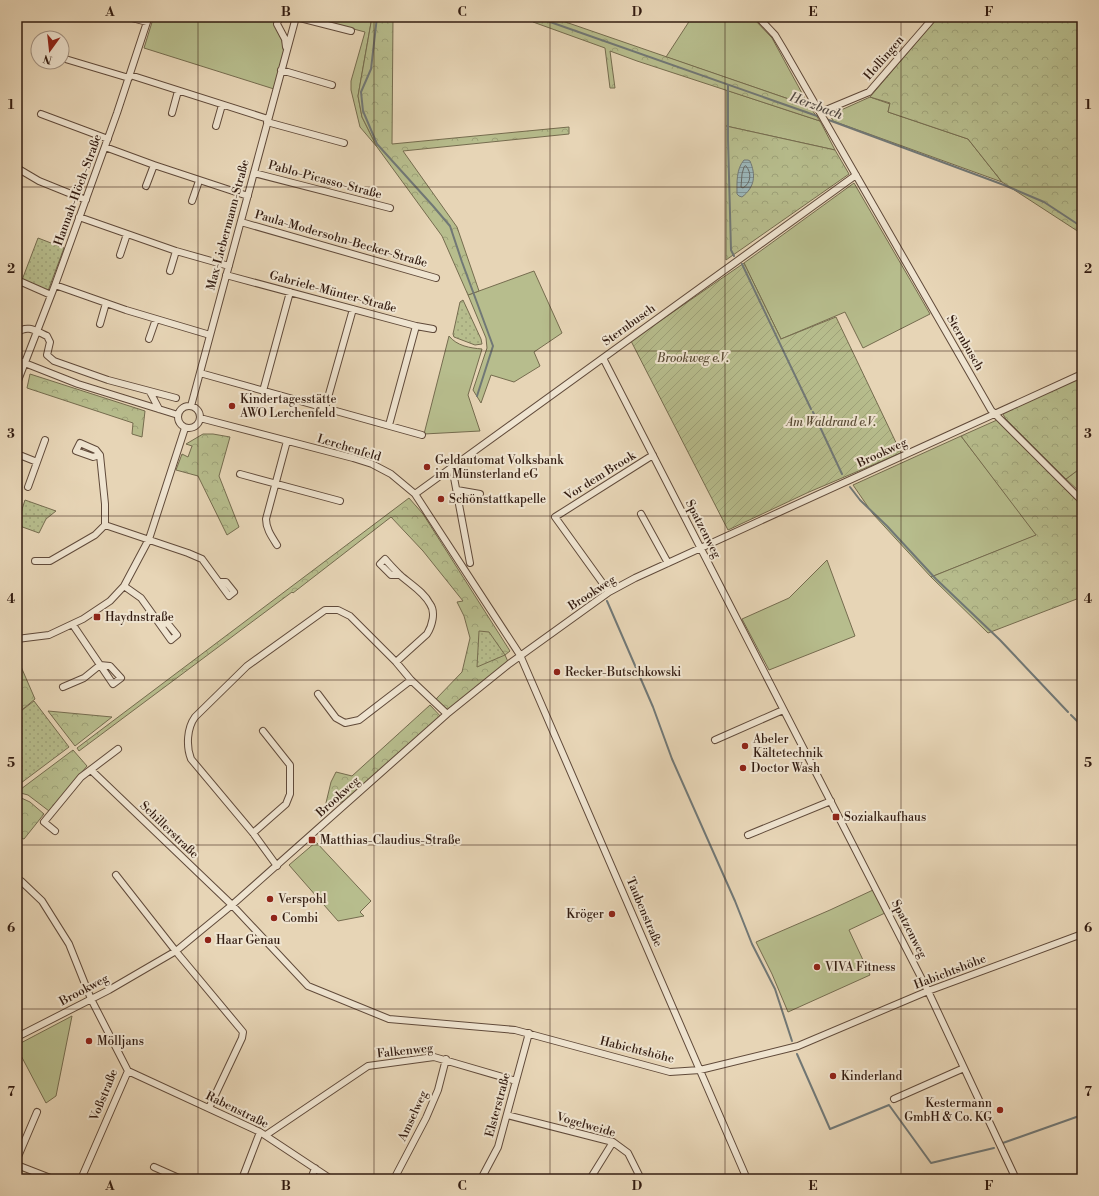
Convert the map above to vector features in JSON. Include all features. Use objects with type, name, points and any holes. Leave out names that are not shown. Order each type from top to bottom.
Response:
[{"type":"street","name":"Hannah-Höch-Straße","points":[[17,383],[55,285],[108,139],[147,22],[128,17]]},
{"type":"street","points":[[280,17],[277,24],[285,39],[287,51]]},
{"type":"street","points":[[296,17],[351,31]]},
{"type":"street","name":"Max-Liebermann-Straße","points":[[191,406],[296,17]]},
{"type":"street","name":"Sternbusch","points":[[758,17],[775,35],[994,415],[1082,501]]},
{"type":"street","name":"Hollingen","points":[[821,113],[869,92],[934,17]]},
{"type":"street","points":[[70,60],[178,91],[268,121],[344,143]]},
{"type":"street","points":[[282,70],[332,85]]},
{"type":"street","points":[[172,113],[178,91]]},
{"type":"street","points":[[216,126],[222,105]]},
{"type":"street","points":[[41,114],[108,139]]},
{"type":"street","points":[[105,147],[199,181],[248,196]]},
{"type":"street","points":[[146,186],[154,165]]},
{"type":"street","points":[[17,168],[39,181],[86,200]]},
{"type":"street","name":"Pablo-Picasso-Straße","points":[[254,173],[390,208]]},
{"type":"street","name":"Sternbusch","points":[[415,494],[856,175]]},
{"type":"street","points":[[192,201],[199,181]]},
{"type":"street","points":[[79,217],[176,251],[229,266]]},
{"type":"street","name":"Paula-Modersohn-Becker-Straße","points":[[240,222],[436,278]]},
{"type":"street","points":[[120,255],[127,234]]},
{"type":"street","points":[[170,271],[176,251]]},
{"type":"street","name":"Gabriele-Münter-Straße","points":[[226,275],[416,326],[433,329]]},
{"type":"street","points":[[17,280],[51,295]]},
{"type":"street","points":[[55,285],[156,320],[210,335]]},
{"type":"street","points":[[262,391],[290,292]]},
{"type":"street","points":[[100,324],[106,303]]},
{"type":"street","points":[[325,408],[352,309]]},
{"type":"street","points":[[149,340],[156,320]]},
{"type":"street","points":[[389,425],[416,326]]},
{"type":"street","points":[[17,334],[22,329],[29,328],[47,336],[50,342],[47,355],[54,361],[108,380],[176,398]]},
{"type":"street","name":"Spatzenweg","points":[[603,358],[928,991],[1016,1179]]},
{"type":"street","points":[[17,360],[78,384],[178,415]]},
{"type":"street","points":[[200,373],[422,435]]},
{"type":"street","name":"Brookweg","points":[[17,1037],[91,999],[176,951],[277,866],[447,714],[520,655],[610,592],[635,578],[1082,374]]},
{"type":"street","points":[[150,392],[159,409]]},
{"type":"street","points":[[184,406],[191,406],[198,410],[200,418],[196,426],[193,428],[185,428],[179,422],[178,415],[181,408],[184,406]]},
{"type":"street","name":"Lerchenfeld","points":[[200,418],[353,458],[372,464],[391,474],[415,494],[520,655]]},
{"type":"street","points":[[17,639],[49,635],[73,625],[95,613],[110,601],[124,586],[149,539],[185,428]]},
{"type":"street","points":[[28,487],[45,440]]},
{"type":"street","points":[[277,545],[266,526],[266,519],[287,441]]},
{"type":"street","points":[[17,454],[37,462]]},
{"type":"street","points":[[100,455],[106,525]]},
{"type":"street","name":"Vor dem Brook","points":[[610,592],[555,517],[653,455]]},
{"type":"street","points":[[452,467],[470,563]]},
{"type":"street","points":[[240,474],[340,501]]},
{"type":"street","points":[[457,490],[480,494]]},
{"type":"street","points":[[642,514],[668,563]]},
{"type":"street","points":[[106,525],[202,559],[219,582]]},
{"type":"street","points":[[35,561],[50,561],[95,535],[106,525]]},
{"type":"street","points":[[396,662],[427,634],[431,628],[433,611],[424,596],[400,575]]},
{"type":"street","points":[[124,586],[141,598],[160,623]]},
{"type":"street","points":[[277,866],[253,833],[192,759],[188,751],[190,724],[195,717],[247,666],[325,610],[338,610],[348,614],[396,662],[411,680],[447,714]]},
{"type":"street","points":[[63,687],[84,678],[100,665],[73,625]]},
{"type":"street","name":"Taubenstraße","points":[[520,655],[747,1179]]},
{"type":"street","points":[[318,694],[336,718],[345,724],[359,720],[411,680]]},
{"type":"street","points":[[715,740],[783,710]]},
{"type":"street","points":[[253,833],[286,804],[290,794],[290,765],[262,731]]},
{"type":"street","points":[[55,830],[44,822],[81,777],[118,749]]},
{"type":"street","name":"Schillerstraße","points":[[91,770],[232,905]]},
{"type":"street","points":[[748,835],[831,802]]},
{"type":"street","points":[[116,874],[176,951],[243,1032],[242,1038],[209,1108]]},
{"type":"street","name":"Voßstraße","points":[[17,879],[42,901],[65,938],[91,999],[128,1071],[81,1179]]},
{"type":"street","name":"Habichtshöhe","points":[[232,905],[308,986],[389,1019],[515,1030],[670,1072],[700,1070],[798,1046],[928,991],[1082,934]]},
{"type":"street","name":"Elsterstraße","points":[[481,1179],[498,1147],[529,1033]]},
{"type":"street","name":"Falkenweg","points":[[263,1133],[368,1066],[434,1057],[446,1059],[516,1081]]},
{"type":"street","name":"Amselweg","points":[[394,1179],[426,1118],[438,1090],[446,1059]]},
{"type":"street","points":[[894,1099],[964,1068]]},
{"type":"street","name":"Rabenstraße","points":[[128,1071],[263,1133],[331,1179]]},
{"type":"street","points":[[17,1159],[37,1112]]},
{"type":"street","name":"Vogelweide","points":[[507,1115],[613,1142],[628,1153],[641,1179]]},
{"type":"street","points":[[242,1179],[263,1133]]},
{"type":"street","points":[[590,1179],[613,1142]]},
{"type":"street","points":[[17,1165],[53,1179]]},
{"type":"street","points":[[154,1167],[181,1179]]},
{"type":"street","points":[[311,1179],[315,1168]]},
{"type":"green space","points":[[146,17],[276,17],[274,24],[282,40],[284,52],[274,89],[144,48],[153,19]]},
{"type":"green space","points":[[308,17],[372,17],[358,96],[362,117],[377,147],[360,127],[351,90],[351,81],[365,32]]},
{"type":"green space","points":[[372,17],[393,17],[392,144],[569,127],[569,134],[403,151],[457,227],[479,291],[468,295],[442,236],[377,147],[362,117],[358,96]]},
{"type":"green space","points":[[535,17],[551,17],[809,106],[820,121],[610,51],[615,88],[610,88],[605,48],[533,22]]},
{"type":"green space","points":[[692,17],[751,17],[754,19],[772,38],[809,106],[666,57]]},
{"type":"green space","points":[[938,17],[1082,17],[1082,234],[1002,182],[968,139],[888,112],[890,103],[870,97]]},
{"type":"green space","points":[[726,90],[820,121],[835,150],[726,126]]},
{"type":"green space","points":[[870,97],[890,104],[888,112],[968,139],[1002,182],[833,121],[830,115]]},
{"type":"green space","points":[[726,126],[835,150],[849,174],[726,260]]},
{"type":"green space","points":[[854,183],[930,314],[863,348],[845,312],[781,339],[744,263]]},
{"type":"green space","points":[[38,238],[64,248],[48,291],[22,280]]},
{"type":"green space","points":[[744,263],[781,339],[836,317],[901,453],[809,492],[728,530],[631,341]]},
{"type":"green space","points":[[534,271],[562,333],[534,352],[540,366],[514,382],[491,375],[481,403],[473,390],[487,348],[486,338],[468,295]]},
{"type":"green space","points":[[463,300],[482,344],[475,345],[454,337],[453,334],[460,302]]},
{"type":"green space","points":[[449,336],[460,344],[482,349],[468,395],[480,431],[424,434]]},
{"type":"green space","points":[[30,374],[145,411],[142,437],[132,434],[133,423],[27,388]]},
{"type":"green space","points":[[1082,375],[1082,467],[1066,479],[1005,418],[1003,414]]},
{"type":"green space","points":[[997,420],[1082,506],[1082,597],[988,633],[931,577],[1036,535],[961,436]]},
{"type":"green space","points":[[203,434],[230,437],[219,476],[239,527],[227,535],[198,476],[176,470],[182,454],[188,457],[192,446],[186,444]]},
{"type":"green space","points":[[961,436],[1037,535],[931,577],[873,514],[853,485]]},
{"type":"green space","points":[[1082,467],[1082,494],[1066,479]]},
{"type":"green space","points":[[409,498],[423,514],[510,651],[505,655],[509,664],[447,714],[439,706],[436,699],[462,672],[470,638],[464,616],[457,602],[463,601],[423,551],[391,517],[293,593],[292,592],[79,751],[77,748]]},
{"type":"green space","points":[[25,500],[56,511],[46,519],[39,533],[17,525]]},
{"type":"green space","points":[[827,560],[855,636],[769,670],[742,619],[789,598]]},
{"type":"green space","points":[[479,631],[489,632],[505,655],[477,667]]},
{"type":"green space","points":[[17,654],[35,699],[17,714]]},
{"type":"green space","points":[[34,701],[69,747],[17,786],[17,714]]},
{"type":"green space","points":[[430,705],[443,719],[354,798],[325,807],[331,782],[336,772],[352,776]]},
{"type":"green space","points":[[48,711],[112,717],[75,746]]},
{"type":"green space","points":[[73,750],[87,766],[49,811],[28,795],[17,792]]},
{"type":"green space","points":[[17,796],[30,802],[44,814],[24,839],[17,837]]},
{"type":"green space","points":[[316,842],[371,901],[360,912],[364,916],[338,921],[289,865]]},
{"type":"green space","points":[[873,890],[885,913],[849,930],[870,975],[788,1012],[772,974],[756,942]]},
{"type":"green space","points":[[72,1016],[56,1096],[46,1103],[17,1048],[17,1045]]},
{"type":"water","points":[[744,160],[750,161],[754,176],[750,189],[742,197],[737,194],[737,181],[738,172]]},
{"type":"waterway","points":[[377,17],[371,69],[361,92],[363,111],[377,144],[450,226],[493,346],[477,396]]},
{"type":"waterway","name":"Herzbach","points":[[536,17],[820,117]]},
{"type":"waterway","points":[[728,85],[731,250],[734,256]]},
{"type":"waterway","name":"Herzbach","points":[[826,119],[1004,185],[1044,202],[1082,227]]},
{"type":"waterway","points":[[742,264],[811,409]]},
{"type":"waterway","points":[[813,412],[842,474]]},
{"type":"waterway","points":[[850,487],[860,500],[887,526],[936,579],[1000,640],[1068,712]]},
{"type":"waterway","points":[[607,601],[653,707],[672,759],[735,901],[752,944],[775,989],[792,1041]]},
{"type":"waterway","points":[[1071,715],[1082,726]]},
{"type":"waterway","points":[[797,1054],[830,1129],[889,1105],[931,1163],[994,1148]]},
{"type":"waterway","points":[[1000,1144],[1082,1115]]},
{"type":"place","name":"Kindertagesstätte AWO Lerchenfeld","points":[[232,406]]},
{"type":"place","name":"Geldautomat Volksbank im Münsterland eG","points":[[427,467]]},
{"type":"place","name":"Schönstattkapelle","points":[[441,499]]},
{"type":"place","name":"Haydnstraße","points":[[97,617]]},
{"type":"place","name":"Recker-Butschkowski","points":[[557,672]]},
{"type":"place","name":"Abeler Kältetechnik","points":[[745,746]]},
{"type":"place","name":"Doctor Wash","points":[[743,768]]},
{"type":"place","name":"Sozialkaufhaus","points":[[836,817]]},
{"type":"place","name":"Matthias-Claudius-Straße","points":[[312,840]]},
{"type":"place","name":"Verspohl","points":[[270,899]]},
{"type":"place","name":"Kröger","points":[[612,914]]},
{"type":"place","name":"Combi","points":[[274,918]]},
{"type":"place","name":"Haar Genau","points":[[208,940]]},
{"type":"place","name":"VIVA Fitness","points":[[817,967]]},
{"type":"place","name":"Mölljans","points":[[89,1041]]},
{"type":"place","name":"Kinderland","points":[[833,1076]]},
{"type":"place","name":"Kestermann GmbH & Co. KG","points":[[1000,1110]]},
{"type":"park label","name":"Brookweg e.V.","points":[[693,358]]},
{"type":"park label","name":"Am Waldrand e.V.","points":[[831,422]]}]
